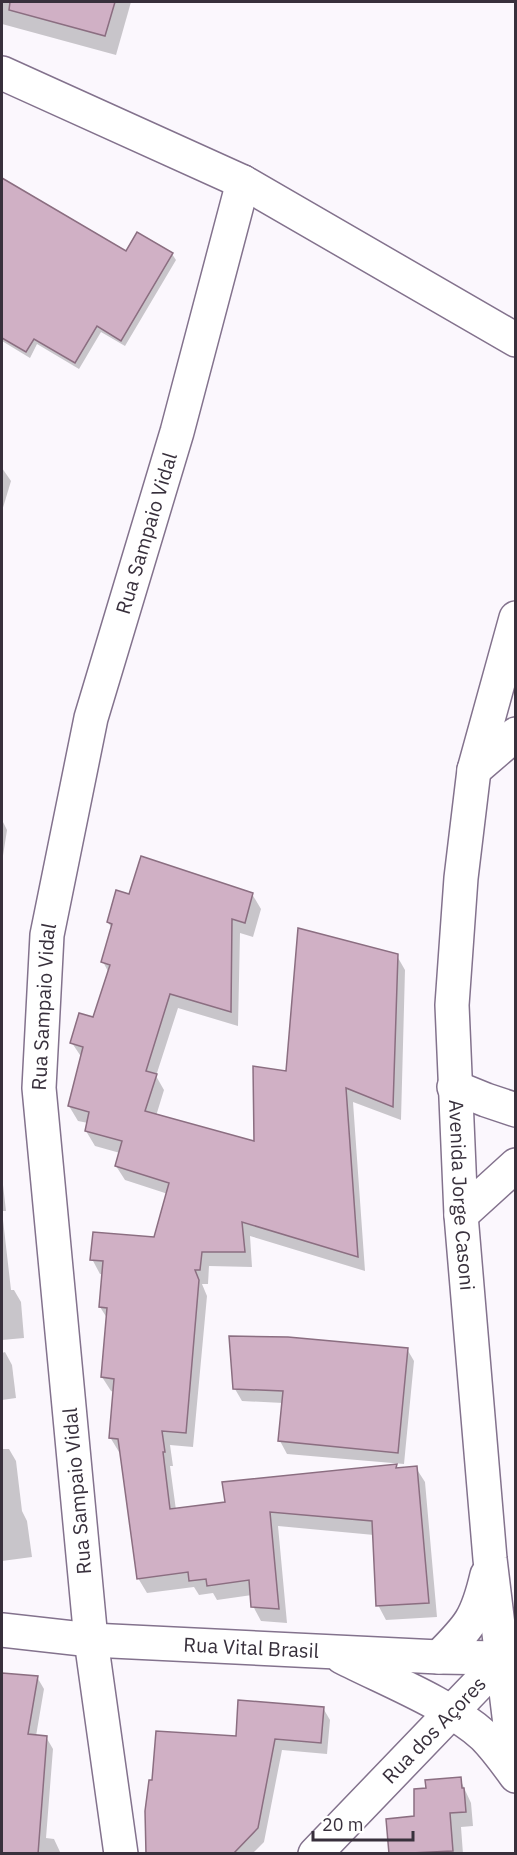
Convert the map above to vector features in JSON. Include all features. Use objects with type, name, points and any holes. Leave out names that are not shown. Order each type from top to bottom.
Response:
[{"type":"street","points":[[2,73],[243,182],[516,340]]},
{"type":"street","name":"Rua Sampaio Vidal","points":[[121,1854],[91,1640],[39,1088],[47,935],[91,718],[177,432],[243,182]]},
{"type":"street","name":"Avenida Jorge Casoni","points":[[516,618],[474,771],[461,878],[452,1005],[460,1215],[503,1568],[516,1775]]},
{"type":"street","points":[[474,771],[516,734]]},
{"type":"street","points":[[454,1087],[516,1110]]},
{"type":"street","points":[[460,1215],[516,1165]]},
{"type":"street","points":[[439,1657],[464,1633],[481,1599],[503,1568]]},
{"type":"street","name":"Rua Vital Brasil","points":[[2,1630],[91,1640],[439,1657],[509,1652]]},
{"type":"street","points":[[332,1652],[452,1712],[483,1735],[516,1775]]},
{"type":"street","name":"Rua dos Açores","points":[[315,1854],[509,1652]]},
{"type":"building","points":[[10,2],[115,2],[105,36],[9,10]]},
{"type":"building","points":[[2,178],[126,251],[137,232],[173,253],[121,341],[97,326],[75,363],[34,339],[26,352],[2,338]]},
{"type":"building","points":[[141,856],[253,893],[245,923],[232,919],[231,1012],[170,994],[146,1071],[157,1074],[145,1111],[254,1141],[253,1066],[286,1071],[298,928],[398,954],[393,1107],[346,1088],[358,1257],[242,1222],[245,1252],[202,1252],[200,1270],[195,1270],[199,1280],[186,1433],[162,1431],[170,1509],[225,1502],[222,1482],[397,1464],[396,1468],[417,1466],[429,1603],[376,1606],[372,1521],[270,1512],[279,1609],[251,1607],[249,1580],[207,1586],[206,1579],[189,1581],[188,1572],[137,1579],[118,1439],[109,1438],[114,1379],[101,1377],[107,1308],[99,1307],[103,1261],[90,1260],[93,1232],[154,1237],[169,1183],[115,1166],[122,1141],[85,1131],[89,1112],[68,1106],[83,1047],[70,1043],[79,1013],[93,1017],[110,965],[101,962],[112,924],[107,922],[116,890],[129,894]]},
{"type":"building","points":[[229,1336],[288,1337],[408,1348],[398,1453],[278,1441],[283,1391],[233,1389]]},
{"type":"building","points":[[2,1673],[38,1676],[28,1734],[47,1736],[38,1854],[2,1854]]},
{"type":"building","points":[[238,1700],[324,1707],[321,1743],[275,1739],[258,1828],[233,1854],[146,1854],[145,1811],[149,1780],[152,1780],[156,1731],[236,1736]]},
{"type":"building","points":[[461,1777],[466,1812],[450,1813],[453,1851],[389,1854],[386,1819],[414,1816],[414,1789],[426,1788],[425,1780]]}]
